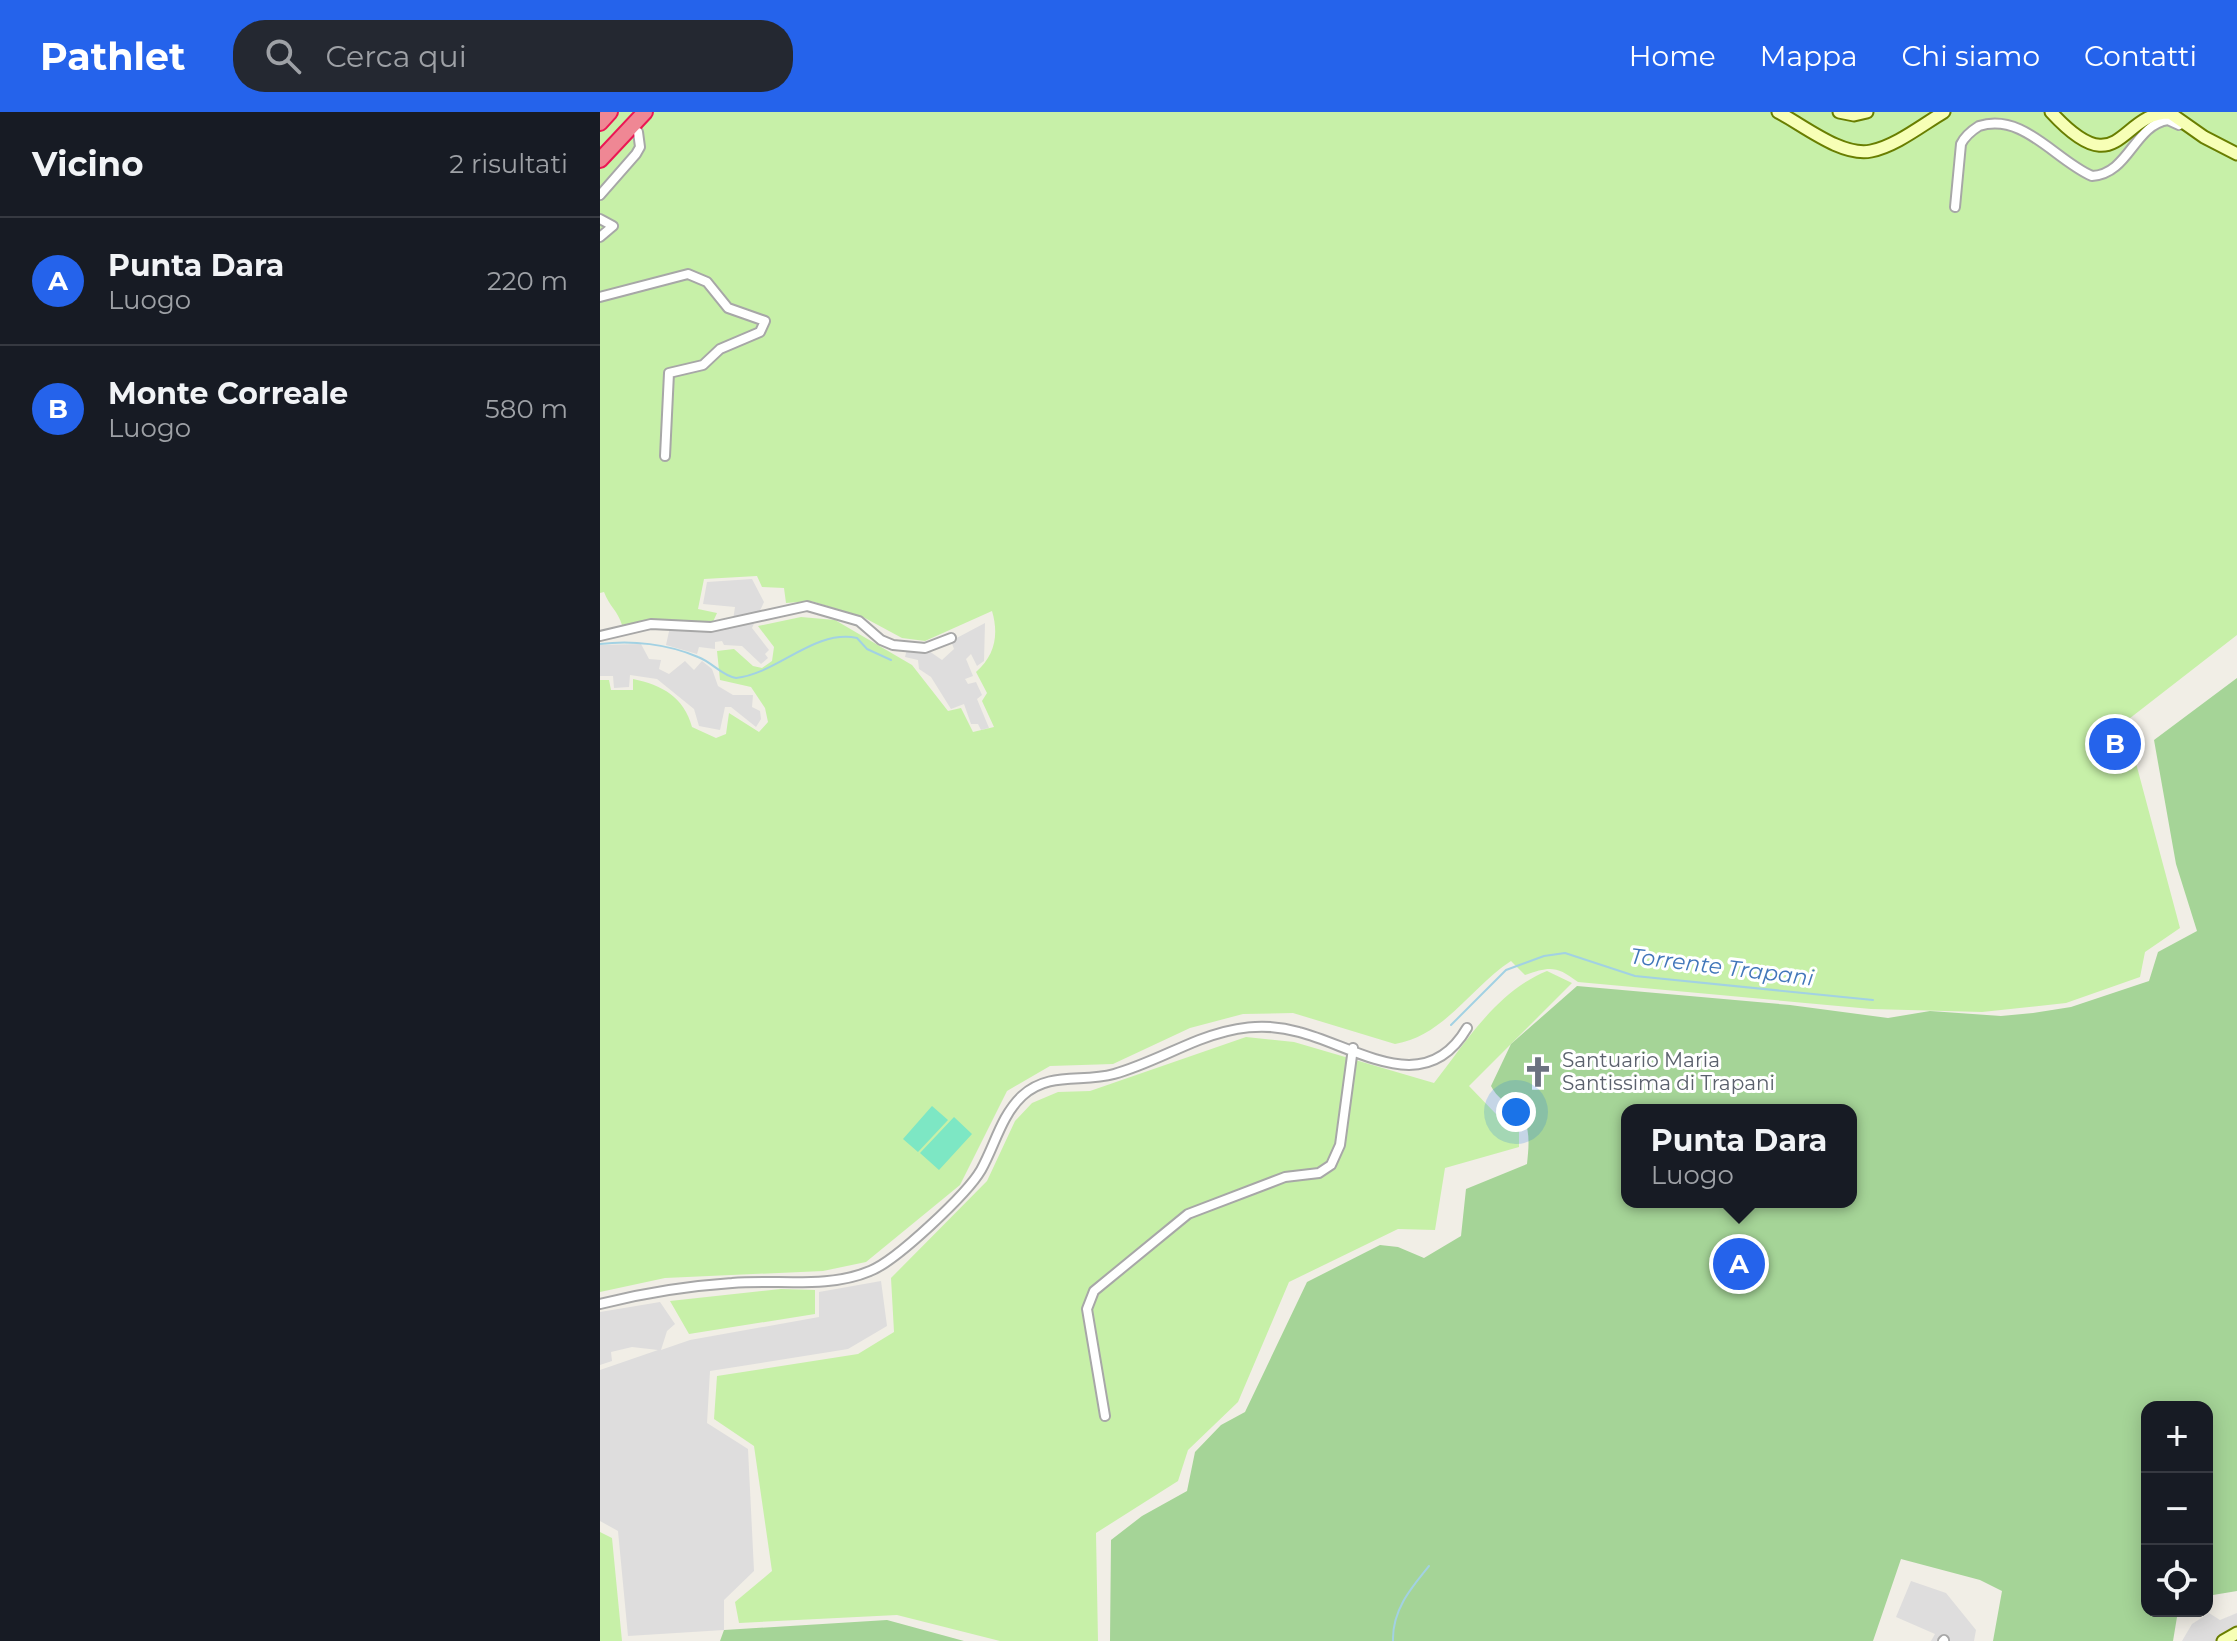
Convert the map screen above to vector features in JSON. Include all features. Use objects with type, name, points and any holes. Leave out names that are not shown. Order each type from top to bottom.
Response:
[{"type":"highway","points":[[600,123],[610,112]]},
{"type":"highway","points":[[603,158],[636,113]]},
{"type":"main road","points":[[1778,112],[1843,147],[1862,152],[1879,149],[1944,112]]},
{"type":"main road","points":[[1839,112],[1867,112]]},
{"type":"main road","points":[[2051,112],[2073,134],[2093,144],[2118,141],[2161,113],[2177,115],[2192,128],[2237,154]]},
{"type":"main road","points":[[2223,1641],[2237,1633]]},
{"type":"street","points":[[1955,207],[1961,144],[1985,121],[2002,117],[2018,119],[2064,158],[2092,176],[2119,166],[2162,120],[2192,128]]},
{"type":"street","points":[[600,195],[636,154],[640,147],[638,132]]},
{"type":"street","points":[[600,219],[613,226],[600,237]]},
{"type":"street","points":[[600,297],[688,274],[710,284],[728,308],[765,321],[760,332],[720,349],[703,365],[669,373],[665,456]]},
{"type":"street","points":[[600,636],[651,624],[711,627],[807,606],[859,621],[881,640],[893,645],[925,648],[951,638]]},
{"type":"street","points":[[600,1302],[704,1281],[830,1277],[870,1267],[901,1246],[967,1182],[1004,1110],[1021,1091],[1045,1078],[1111,1072],[1243,1023],[1299,1028],[1352,1049],[1412,1062],[1436,1054],[1467,1028]]},
{"type":"street","points":[[1105,1416],[1087,1309],[1094,1291],[1188,1214],[1285,1177],[1319,1173],[1331,1165],[1340,1145],[1352,1049]]},
{"type":"shaded area","points":[[752,579],[764,602],[752,628],[769,650],[765,654],[768,658],[761,664],[742,646],[724,645],[722,641],[715,642],[715,649],[699,647],[697,654],[666,645],[670,627],[712,630],[733,620],[735,607],[703,604],[707,582]]},
{"type":"shaded area","points":[[985,623],[984,661],[977,666],[971,654],[966,659],[973,676],[965,679],[968,684],[976,682],[982,695],[977,699],[989,728],[981,730],[978,724],[971,724],[964,704],[951,709],[931,677],[919,669],[918,660],[905,657],[907,649],[929,651],[942,660],[954,649],[951,641]]},
{"type":"shaded area","points":[[641,644],[649,659],[661,660],[659,669],[669,674],[685,661],[694,670],[702,661],[712,669],[718,686],[733,695],[753,695],[752,707],[760,711],[761,719],[756,727],[731,707],[725,707],[720,730],[699,726],[694,709],[657,679],[630,675],[629,687],[614,688],[613,676],[600,676],[600,645]]},
{"type":"shaded area","points":[[881,1281],[887,1326],[848,1349],[710,1371],[707,1423],[748,1449],[754,1571],[724,1600],[724,1630],[628,1636],[618,1531],[600,1521],[600,1370],[658,1350],[632,1347],[611,1352],[612,1361],[600,1365],[600,1312],[660,1302],[675,1324],[667,1331],[661,1350],[690,1340],[819,1317],[819,1292]]},
{"type":"shaded area","points":[[1911,1581],[1946,1593],[1976,1630],[1974,1641],[1931,1641],[1935,1634],[1896,1617]]},
{"type":"shaded area","points":[[2237,1613],[2237,1641],[2182,1641],[2192,1624],[2203,1617],[2213,1616],[2220,1620]]},
{"type":"green space","points":[[600,112],[2237,112],[2237,635],[2125,722],[2180,928],[2145,952],[2140,977],[2066,1003],[1982,1012],[1871,1009],[1578,982],[1553,969],[1525,975],[1511,961],[1443,1021],[1412,1039],[1395,1044],[1293,1013],[1243,1014],[1190,1028],[1113,1064],[1050,1066],[1007,1091],[960,1185],[866,1262],[823,1271],[665,1278],[600,1292],[600,680],[609,680],[611,690],[633,690],[633,679],[662,689],[677,700],[692,727],[716,738],[726,734],[729,713],[759,732],[768,722],[765,708],[751,687],[720,680],[717,651],[734,649],[753,666],[762,668],[772,661],[774,647],[758,626],[801,617],[835,620],[912,665],[948,711],[961,708],[973,732],[994,727],[982,701],[987,693],[976,672],[988,659],[994,644],[995,628],[992,611],[925,641],[902,638],[863,617],[811,601],[786,603],[784,588],[762,587],[757,576],[704,579],[698,609],[717,613],[712,624],[661,619],[622,625],[604,592],[600,593]]},
{"type":"green space","points":[[2237,678],[2237,1591],[2213,1595],[2213,1401],[2141,1401],[2141,1617],[2177,1617],[2173,1641],[1993,1641],[2002,1591],[1980,1580],[1901,1559],[1873,1641],[1110,1641],[1111,1540],[1142,1516],[1187,1491],[1195,1452],[1221,1425],[1245,1412],[1307,1282],[1380,1245],[1398,1247],[1424,1258],[1461,1236],[1466,1189],[1527,1164],[1528,1133],[1524,1119],[1491,1086],[1511,1044],[1577,986],[1790,1005],[1888,1018],[1930,1011],[2001,1016],[2071,1007],[2149,981],[2158,952],[2197,931],[2176,864],[2154,740]]},
{"type":"green space","points":[[1547,971],[1572,983],[1469,1086],[1496,1114],[1519,1127],[1519,1147],[1445,1168],[1435,1230],[1398,1229],[1289,1282],[1238,1402],[1188,1450],[1178,1481],[1096,1533],[1098,1641],[1000,1641],[897,1615],[739,1623],[735,1602],[772,1571],[754,1446],[714,1419],[717,1376],[858,1354],[894,1332],[891,1278],[987,1181],[1015,1121],[1032,1103],[1058,1092],[1090,1091],[1246,1037],[1294,1042],[1434,1083],[1498,1004],[1529,980]]},
{"type":"green space","points":[[932,1106],[948,1120],[918,1152],[903,1139]]},
{"type":"green space","points":[[954,1117],[972,1134],[939,1170],[920,1153]]},
{"type":"green space","points":[[781,1289],[815,1290],[815,1314],[689,1334],[670,1301]]},
{"type":"green space","points":[[600,1532],[612,1538],[622,1641],[600,1641]]},
{"type":"green space","points":[[887,1620],[964,1641],[720,1641],[724,1630]]},
{"type":"waterway","points":[[600,644],[637,643],[675,649],[703,659],[736,678],[751,675],[811,646],[841,637],[857,638],[867,649],[891,660]]},
{"type":"waterway","name":"Torrente Trapani","points":[[1451,1025],[1506,970],[1544,956],[1565,953],[1635,976],[1873,1000]]},
{"type":"waterway","points":[[1393,1641],[1399,1609],[1429,1566]]},
{"type":"place","name":"Monte Correale","points":[[2115,744]]},
{"type":"place","name":"Santuario Maria Santissima di Trapani","points":[[1538,1072]]},
{"type":"place","name":"Punta Dara","points":[[1739,1264]]}]
